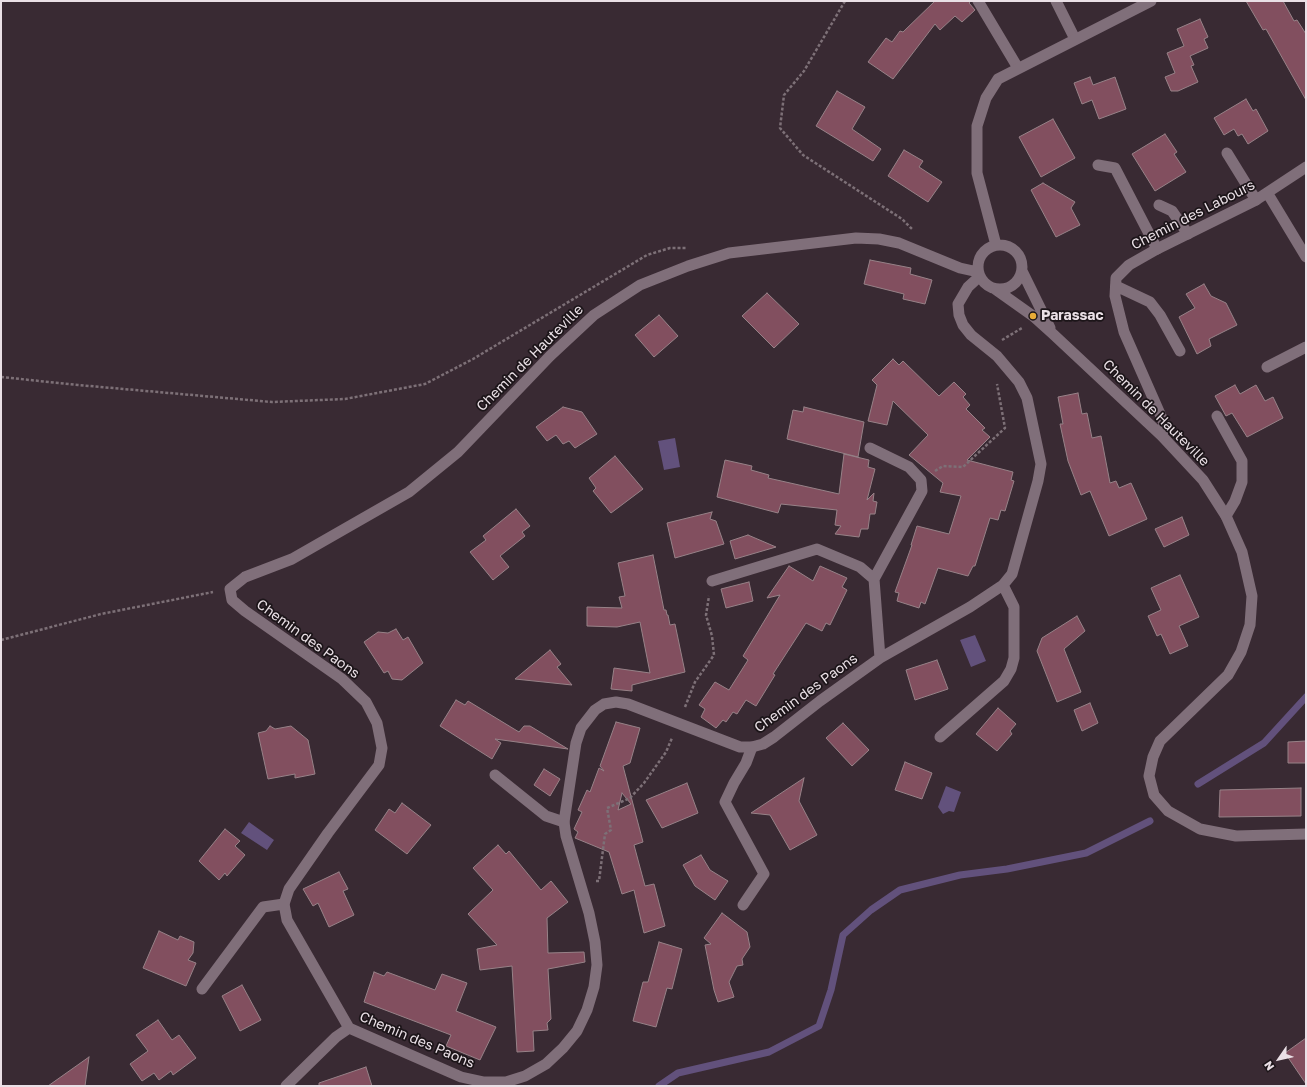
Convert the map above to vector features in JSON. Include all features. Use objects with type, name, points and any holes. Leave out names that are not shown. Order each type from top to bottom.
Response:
[{"type":"street","points":[[978,1],[1018,68]]},
{"type":"street","points":[[1056,1],[1075,39]]},
{"type":"street","points":[[996,245],[977,173],[978,126],[986,98],[998,79],[1151,1]]},
{"type":"street","points":[[1227,153],[1256,200]]},
{"type":"street","points":[[1098,165],[1115,168],[1157,249]]},
{"type":"street","name":"Chemin des Labours","points":[[1116,286],[1116,278],[1129,265],[1157,249],[1268,194],[1306,167]]},
{"type":"street","points":[[1268,194],[1306,257]]},
{"type":"street","points":[[1159,205],[1172,211],[1188,234]]},
{"type":"street","name":"Chemin de Hauteville","points":[[230,589],[245,577],[292,559],[408,492],[458,452],[550,356],[594,315],[640,285],[688,266],[729,253],[856,238],[885,240],[919,250],[960,268],[979,274]]},
{"type":"street","points":[[996,245],[1004,245],[1015,250],[1020,256],[1022,271],[1019,278],[1009,287],[995,288],[984,283],[979,274],[980,257],[989,248],[996,245]]},
{"type":"street","name":"Chemin de Hauteville","points":[[1022,271],[1053,334]]},
{"type":"street","name":"Chemin des Paons","points":[[230,589],[232,600],[245,611],[342,679],[366,702],[377,723],[382,748],[379,765],[328,833],[289,889],[284,904],[288,920],[349,1028],[461,1077],[484,1082],[506,1082],[525,1076],[546,1064],[563,1048],[576,1031],[587,1010],[594,987],[596,965],[595,942],[589,913],[566,836],[564,822],[576,743],[581,728],[595,710],[604,704],[616,702],[628,704],[740,747],[752,747],[774,737],[820,701],[880,658],[970,607],[1003,585],[1012,574],[1038,481],[1041,464],[1027,398],[1020,382],[997,356],[971,335],[963,325],[959,315],[958,304],[968,287],[979,274]]},
{"type":"street","points":[[1162,436],[1164,423],[1124,332],[1115,296],[1116,286],[1150,302],[1160,315],[1180,351]]},
{"type":"street","name":"Chemin de Hauteville","points":[[995,288],[1053,334],[1162,436],[1203,480],[1226,516],[1242,552],[1252,596],[1250,625],[1241,652],[1228,675],[1160,741],[1152,757],[1149,776],[1154,795],[1168,811],[1200,829],[1236,836],[1306,834]]},
{"type":"street","points":[[1267,368],[1306,347]]},
{"type":"street","points":[[1217,416],[1242,461],[1242,482],[1236,501],[1226,516]]},
{"type":"street","points":[[870,448],[909,467],[921,480],[922,491],[874,579],[880,658]]},
{"type":"street","points":[[712,581],[818,549],[860,567],[874,579]]},
{"type":"street","points":[[940,737],[1004,681],[1011,669],[1014,658],[1014,607],[1003,585]]},
{"type":"street","points":[[743,905],[764,874],[725,802],[746,763],[752,747]]},
{"type":"street","points":[[495,775],[546,816],[564,822]]},
{"type":"street","points":[[202,989],[264,907],[284,904]]},
{"type":"street","points":[[286,1086],[336,1037],[349,1028]]},
{"type":"path","points":[[846,1],[804,71],[784,95],[780,128],[803,155],[902,219],[917,235],[919,250]]},
{"type":"path","points":[[1,377],[272,402],[345,399],[426,384],[473,360],[646,255],[670,248],[690,248]]},
{"type":"path","points":[[1002,340],[1021,329]]},
{"type":"path","points":[[921,480],[943,466],[963,466],[1005,428],[996,379]]},
{"type":"path","points":[[579,881],[599,881],[605,834],[611,830],[607,808],[630,798],[644,783],[666,752],[694,682],[714,655],[712,636],[706,615],[712,581]]},
{"type":"path","points":[[1,640],[101,614],[230,589]]},
{"type":"shaded area","points":[[675,438],[680,467],[664,470],[658,441]]},
{"type":"shaded area","points":[[975,635],[986,661],[971,667],[960,640]]},
{"type":"shaded area","points":[[946,786],[961,792],[954,812],[949,811],[943,814],[938,807]]},
{"type":"shaded area","points":[[249,822],[274,840],[267,850],[241,833]]},
{"type":"building","points":[[935,1],[971,1],[969,3],[975,10],[962,22],[955,16],[940,30],[935,24],[893,79],[868,62],[886,38],[892,42],[900,31],[903,32]]},
{"type":"building","points":[[1246,1],[1283,1],[1294,21],[1297,20],[1306,34],[1306,100],[1266,29],[1263,30]]},
{"type":"building","points":[[1200,19],[1208,37],[1204,39],[1208,48],[1190,56],[1194,65],[1191,66],[1198,82],[1178,91],[1171,91],[1165,77],[1175,73],[1167,53],[1184,46],[1177,29]]},
{"type":"building","points":[[1090,77],[1093,85],[1115,77],[1126,109],[1099,119],[1092,100],[1082,104],[1074,83]]},
{"type":"building","points":[[837,91],[865,107],[852,129],[881,149],[873,161],[816,126]]},
{"type":"building","points":[[1246,99],[1253,111],[1256,109],[1268,131],[1248,144],[1242,134],[1238,136],[1234,129],[1224,135],[1214,118]]},
{"type":"building","points":[[1053,119],[1075,158],[1041,177],[1019,137]]},
{"type":"building","points":[[1165,134],[1177,152],[1174,154],[1186,172],[1155,191],[1132,154]]},
{"type":"building","points":[[904,150],[923,161],[919,167],[942,182],[928,202],[888,176]]},
{"type":"building","points":[[1043,183],[1075,202],[1071,208],[1080,225],[1056,237],[1031,190]]},
{"type":"building","points":[[870,260],[911,268],[910,274],[932,280],[925,304],[903,299],[904,294],[864,284]]},
{"type":"building","points":[[1204,284],[1211,296],[1226,303],[1237,325],[1209,339],[1211,346],[1197,354],[1179,317],[1195,308],[1186,294]]},
{"type":"building","points":[[767,293],[799,324],[774,348],[742,316]]},
{"type":"building","points":[[659,315],[678,336],[654,357],[635,335]]},
{"type":"building","points":[[893,359],[899,365],[903,361],[939,396],[954,382],[966,394],[963,397],[970,405],[966,409],[985,428],[982,430],[990,437],[967,460],[1013,472],[1011,480],[1014,481],[1005,511],[1001,510],[998,520],[990,518],[975,566],[973,566],[968,576],[938,568],[925,604],[921,602],[919,608],[897,601],[899,593],[895,592],[912,545],[917,526],[949,534],[961,496],[940,492],[943,483],[909,455],[928,435],[893,401],[887,425],[868,421],[877,385],[872,380]]},
{"type":"building","points":[[1235,385],[1240,394],[1256,385],[1265,401],[1273,397],[1283,418],[1247,437],[1232,413],[1226,416],[1215,396]]},
{"type":"building","points":[[1078,393],[1082,414],[1087,413],[1092,438],[1101,436],[1110,483],[1116,481],[1119,488],[1131,483],[1147,519],[1109,536],[1090,491],[1081,495],[1068,461],[1060,424],[1063,424],[1058,397]]},
{"type":"building","points":[[563,407],[582,412],[597,434],[575,448],[569,441],[563,444],[556,435],[547,441],[536,427]]},
{"type":"building","points":[[804,407],[864,422],[858,457],[787,439],[793,410],[803,412]]},
{"type":"building","points":[[844,454],[869,460],[868,467],[875,469],[867,500],[874,493],[873,501],[877,502],[875,514],[870,514],[868,529],[861,529],[859,537],[835,534],[841,526],[835,525],[837,510],[781,504],[778,513],[717,497],[725,460],[752,466],[751,470],[769,475],[768,478],[839,494]]},
{"type":"building","points":[[615,456],[643,489],[611,513],[593,491],[596,488],[589,478]]},
{"type":"building","points":[[516,509],[530,526],[522,532],[525,536],[500,556],[509,567],[493,580],[470,552],[486,540],[483,536]]},
{"type":"building","points":[[712,512],[710,519],[716,521],[724,544],[675,558],[667,523]]},
{"type":"building","points":[[1182,517],[1189,535],[1164,547],[1155,529]]},
{"type":"building","points":[[748,535],[776,547],[735,559],[730,541]]},
{"type":"building","points":[[653,555],[664,610],[666,610],[668,615],[670,625],[675,624],[685,672],[632,685],[632,691],[611,689],[614,668],[650,673],[640,622],[617,627],[587,626],[587,607],[622,608],[619,597],[625,596],[618,563]]},
{"type":"building","points":[[789,566],[813,581],[820,566],[847,578],[842,587],[847,590],[830,625],[826,623],[822,631],[806,623],[773,674],[775,675],[756,706],[746,700],[737,714],[733,712],[726,722],[723,720],[716,728],[701,717],[705,709],[699,705],[715,682],[729,690],[748,660],[743,656],[780,595],[767,598]]},
{"type":"building","points":[[1180,575],[1199,617],[1179,626],[1188,646],[1170,654],[1161,634],[1157,636],[1148,616],[1161,610],[1151,588]]},
{"type":"building","points":[[749,582],[753,601],[726,608],[721,589]]},
{"type":"building","points":[[1077,616],[1085,631],[1064,649],[1081,692],[1057,702],[1037,651],[1042,638]]},
{"type":"building","points":[[396,629],[403,640],[408,637],[423,663],[402,680],[392,679],[388,671],[384,673],[364,642],[378,632],[388,633]]},
{"type":"building","points":[[550,650],[561,664],[557,667],[572,685],[515,679]]},
{"type":"building","points":[[937,660],[948,689],[915,700],[906,670]]},
{"type":"building","points":[[456,700],[465,705],[468,701],[519,732],[524,726],[530,726],[568,749],[495,739],[501,743],[492,759],[440,726]]},
{"type":"building","points":[[1090,703],[1098,723],[1082,731],[1074,710]]},
{"type":"building","points":[[998,708],[1016,724],[1010,731],[1012,734],[997,751],[976,734]]},
{"type":"building","points":[[616,722],[640,728],[630,763],[623,766],[643,842],[634,845],[645,886],[654,884],[665,926],[644,933],[634,890],[622,894],[609,852],[575,838],[578,832],[574,829],[582,812],[578,810],[587,790],[590,792],[599,768],[604,771],[600,766]],"holes":[[[622,793],[631,804],[618,810]]]},
{"type":"building","points":[[843,723],[869,750],[852,766],[826,738]]},
{"type":"building","points":[[270,726],[275,729],[291,726],[308,740],[315,774],[295,778],[295,774],[268,779],[258,733],[266,731]]},
{"type":"building","points":[[1306,741],[1306,763],[1288,763],[1288,742]]},
{"type":"building","points":[[905,762],[932,773],[922,799],[895,790]]},
{"type":"building","points":[[544,769],[560,779],[550,796],[534,785]]},
{"type":"building","points":[[804,778],[799,801],[817,835],[790,850],[770,815],[751,813]]},
{"type":"building","points":[[687,783],[698,813],[662,828],[646,800]]},
{"type":"building","points":[[1301,788],[1301,816],[1219,817],[1220,790]]},
{"type":"building","points":[[402,803],[431,825],[407,854],[375,830],[389,809],[395,813]]},
{"type":"building","points":[[225,829],[240,841],[235,846],[245,855],[227,876],[225,873],[219,880],[199,861]]},
{"type":"building","points":[[498,845],[506,854],[509,851],[541,890],[551,881],[568,902],[547,918],[548,953],[584,952],[585,962],[548,969],[551,1019],[547,1023],[548,1030],[533,1031],[534,1051],[517,1052],[512,966],[480,970],[477,949],[497,945],[468,914],[493,890],[473,868]]},
{"type":"building","points":[[701,855],[710,870],[728,881],[715,900],[695,886],[683,865]]},
{"type":"building","points":[[339,872],[348,889],[343,891],[354,915],[329,927],[318,903],[313,906],[303,889]]},
{"type":"building","points":[[722,913],[747,932],[750,947],[742,959],[743,965],[737,966],[729,982],[734,997],[718,1002],[714,990],[705,945],[711,944],[704,938]]},
{"type":"building","points":[[159,931],[178,940],[180,936],[194,942],[193,953],[188,960],[196,963],[186,986],[143,968]]},
{"type":"building","points":[[659,942],[682,949],[672,989],[667,988],[656,1027],[633,1021],[643,982],[648,982]]},
{"type":"building","points":[[374,972],[384,976],[387,972],[435,990],[442,974],[467,983],[456,1011],[496,1027],[480,1060],[446,1046],[451,1035],[364,1002]]},
{"type":"building","points":[[242,985],[261,1020],[240,1031],[222,996]]},
{"type":"building","points":[[158,1020],[172,1040],[179,1035],[196,1058],[173,1075],[171,1071],[159,1080],[154,1073],[142,1081],[130,1064],[148,1051],[136,1035]]},
{"type":"building","points":[[1306,1038],[1306,1084],[1285,1053]]},
{"type":"building","points":[[89,1057],[85,1086],[48,1086]]},
{"type":"building","points":[[366,1067],[372,1086],[319,1086],[319,1083]]},
{"type":"waterway","points":[[1198,784],[1264,743],[1306,697]]},
{"type":"waterway","points":[[659,1086],[678,1073],[769,1052],[819,1026],[831,990],[843,935],[871,910],[900,890],[960,875],[1007,869],[1086,853],[1150,821]]},
{"type":"place","name":"Parassac","points":[[1033,316]]}]
